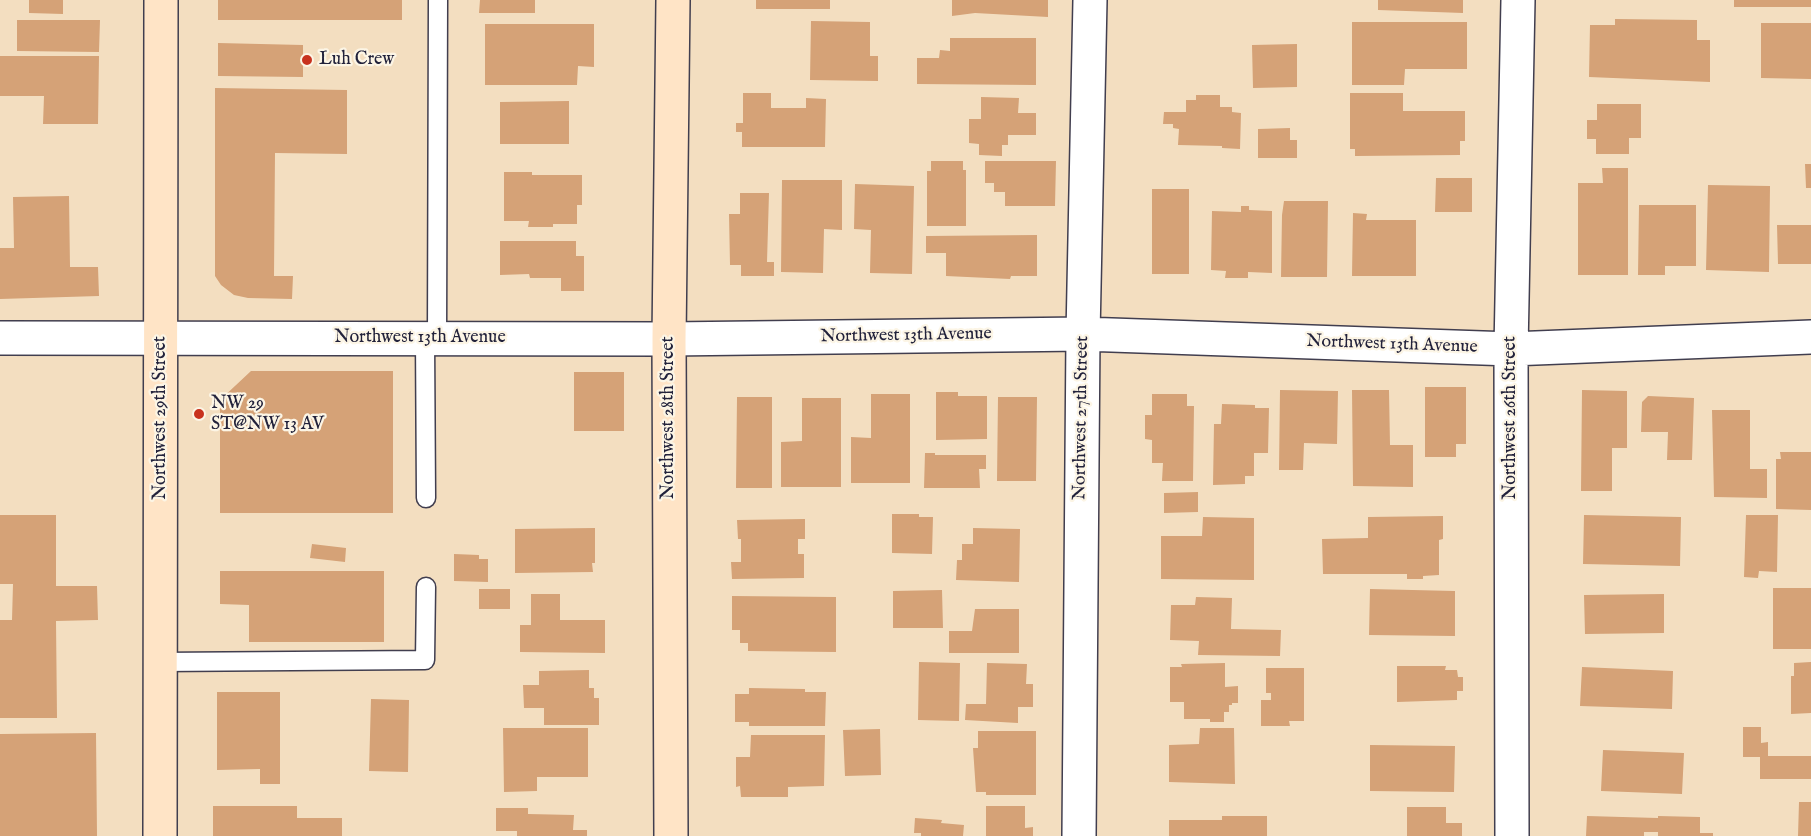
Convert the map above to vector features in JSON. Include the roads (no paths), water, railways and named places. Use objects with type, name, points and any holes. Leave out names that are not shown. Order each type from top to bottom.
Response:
[{"type":"street","name":"Northwest 29th Street","points":[[160,0],[160,836]]},
{"type":"street","name":"Northwest 28th Street","points":[[671,836],[669,339],[673,0]]},
{"type":"street","name":"Northwest 27th Street","points":[[1079,836],[1083,334],[1090,0]]},
{"type":"street","name":"Northwest 26th Street","points":[[1512,836],[1511,350],[1518,0]]},
{"type":"street","name":"Northwest 13th Avenue","points":[[0,338],[161,336],[669,339],[1083,334],[1511,350],[1811,337]]},
{"type":"lane","points":[[426,498],[438,0]]},
{"type":"lane","points":[[160,662],[425,660],[426,587]]},
{"type":"place","name":"Luh Crew","points":[[307,60]]},
{"type":"place","name":"NW 29 ST@NW 13 AV","points":[[199,414]]}]
